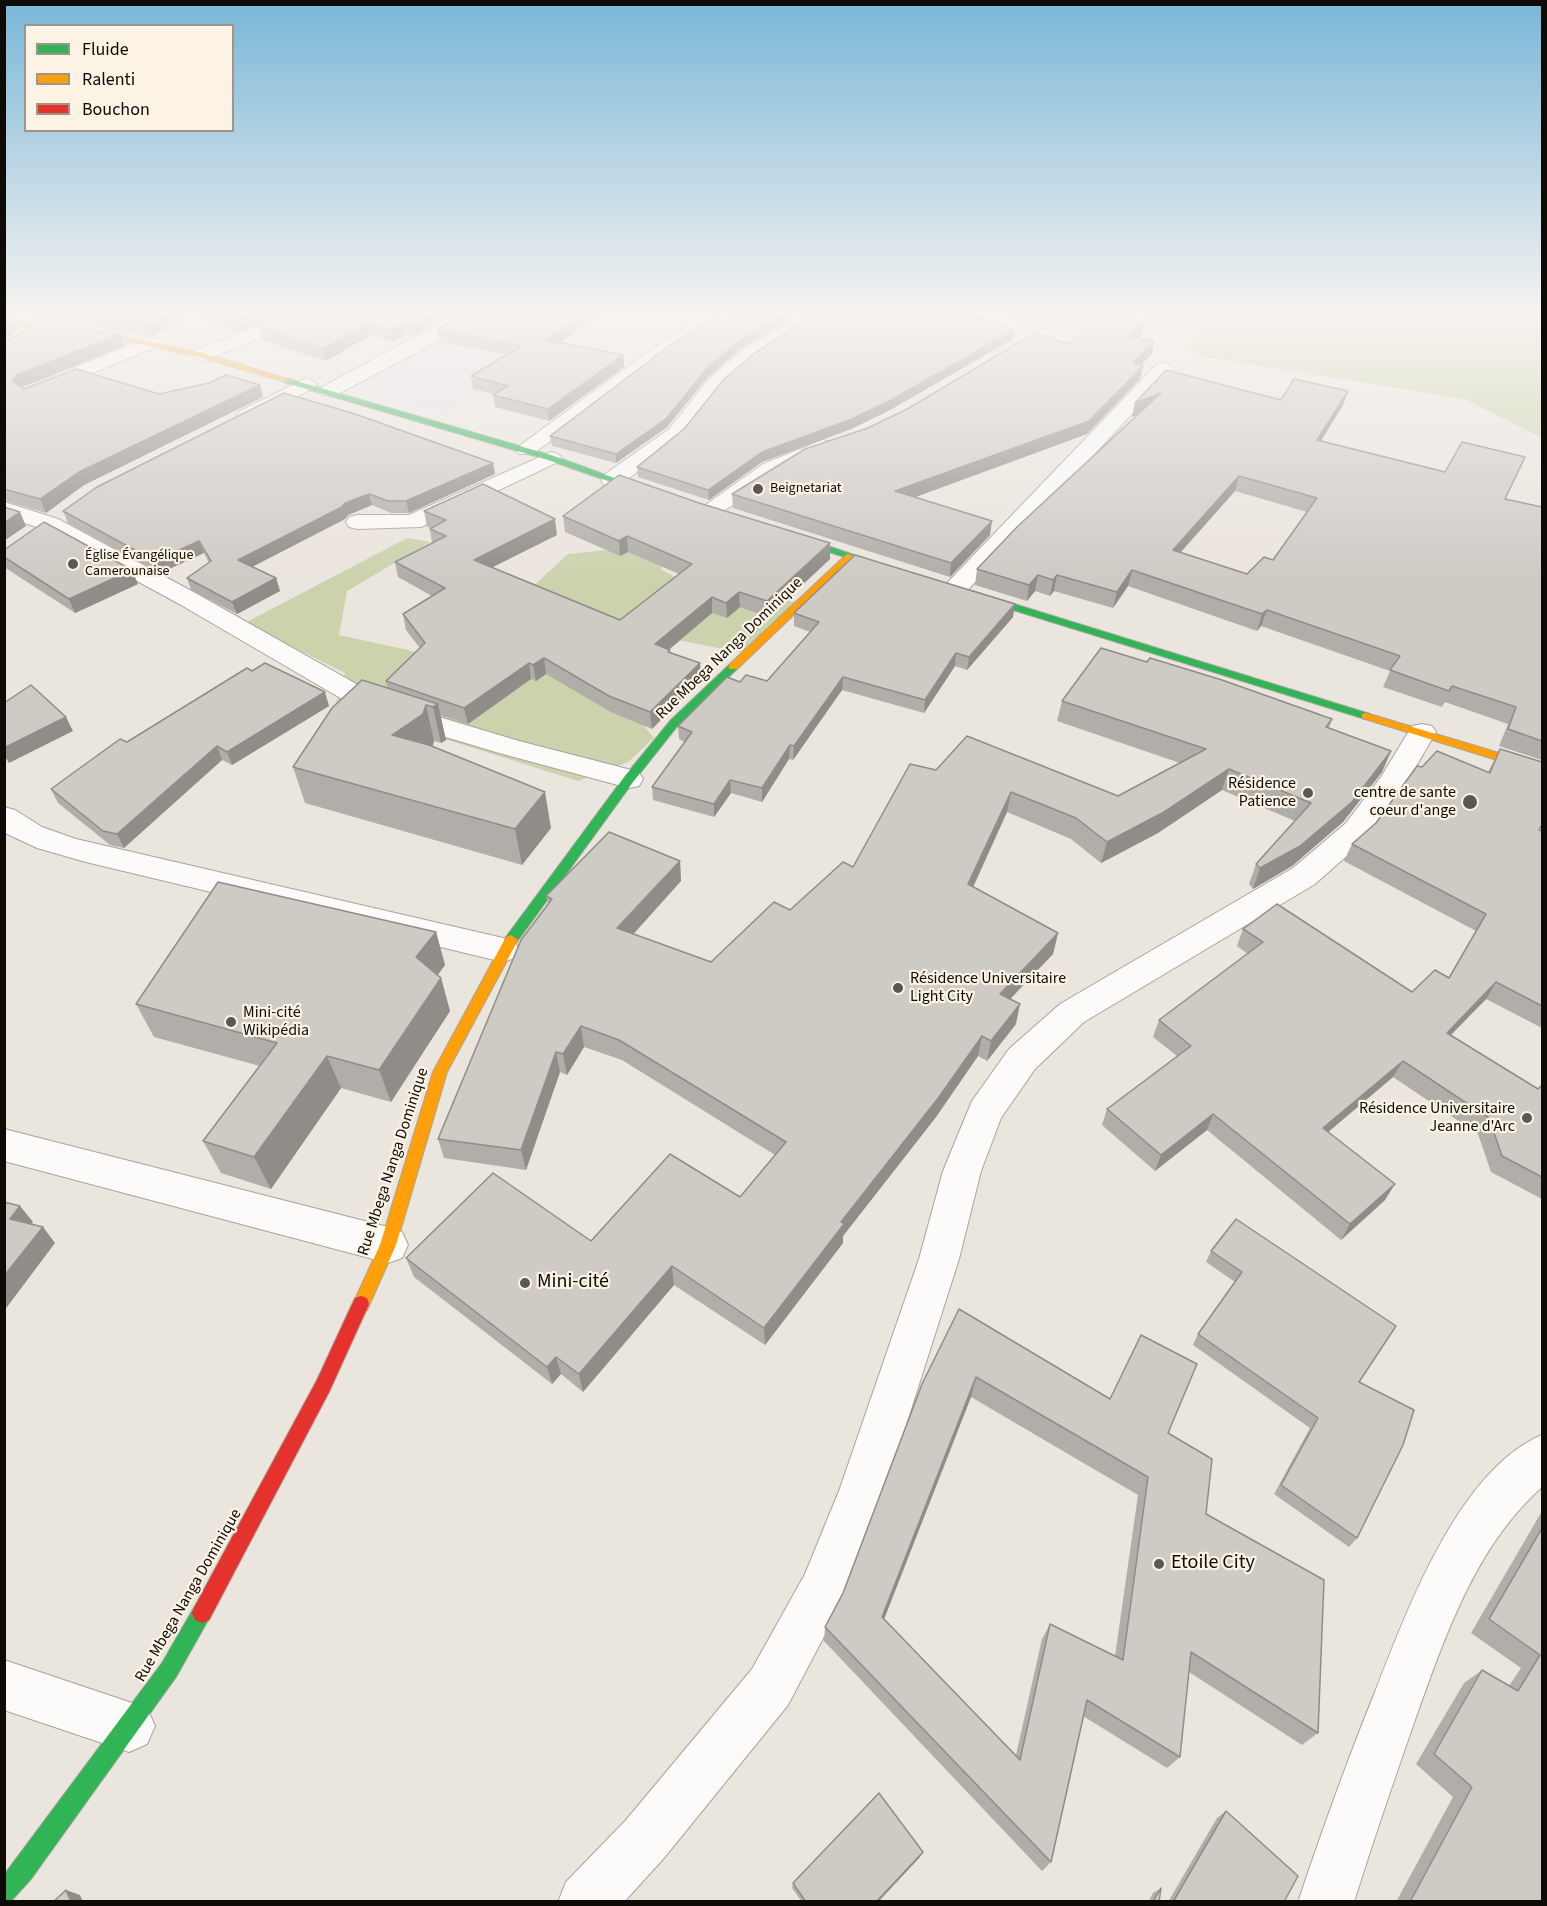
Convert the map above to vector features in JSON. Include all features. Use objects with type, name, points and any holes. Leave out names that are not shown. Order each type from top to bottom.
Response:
[{"type":"main road","points":[[366,402],[526,450],[663,496]]},
{"type":"main road","points":[[702,509],[729,518]]},
{"type":"main road","points":[[774,531],[914,576]]},
{"type":"main road","name":"Rue Mbega Nanga Dominique","points":[[4,1892],[23,1871],[169,1670],[231,1562],[322,1386],[388,1245],[440,1072],[504,950],[629,778],[675,722],[850,556]]},
{"type":"main road","points":[[950,588],[1542,770]]},
{"type":"street","points":[[224,426],[272,402]]},
{"type":"street","points":[[526,450],[592,402]]},
{"type":"street","points":[[612,480],[676,433],[701,402]]},
{"type":"street","points":[[950,588],[1131,402]]},
{"type":"street","points":[[702,509],[771,469],[841,440]]},
{"type":"street","points":[[357,522],[413,522],[551,458]]},
{"type":"street","points":[[4,509],[59,517],[190,600],[364,700],[399,714],[509,747],[629,778]]},
{"type":"street","points":[[24,542],[59,517]]},
{"type":"street","points":[[586,1902],[645,1839],[770,1687],[822,1591],[862,1491],[939,1259],[962,1171],[985,1112],[1022,1059],[1072,1013],[1245,913],[1304,876],[1356,831],[1393,782],[1422,732]]},
{"type":"street","points":[[4,817],[33,834],[90,852],[184,877],[504,950]]},
{"type":"street","points":[[4,1145],[388,1245]]},
{"type":"street","points":[[1326,1902],[1364,1788],[1443,1588],[1489,1511],[1527,1469],[1542,1458]]},
{"type":"street","points":[[4,1685],[129,1726]]},
{"type":"shaded area","points":[[397,402],[467,402],[447,416]]},
{"type":"green space","points":[[1470,402],[1542,402],[1542,438]]},
{"type":"green space","points":[[407,538],[430,542],[347,591],[339,635],[453,660],[568,554],[693,541],[660,569],[711,596],[792,568],[795,607],[744,653],[585,622],[593,665],[654,738],[628,762],[578,781],[451,741],[333,712],[345,673],[245,623]]},
{"type":"building","points":[[4,402],[225,402],[79,472],[40,499],[4,489]]},
{"type":"building","points":[[266,402],[314,402],[493,463],[406,501],[388,501],[369,494],[345,503],[342,507],[238,560],[276,578],[232,602],[187,578],[211,561],[199,541],[155,561],[63,511],[97,487]]},
{"type":"building","points":[[520,402],[558,402],[548,409]]},
{"type":"building","points":[[595,402],[680,402],[667,418],[616,454],[550,436]]},
{"type":"building","points":[[706,402],[887,402],[852,419],[762,452],[708,490],[637,467],[684,429]]},
{"type":"building","points":[[919,402],[1108,402],[1089,421],[895,491],[992,521],[951,563],[732,494],[805,449],[868,428]]},
{"type":"building","points":[[1151,402],[1341,402],[1317,440],[1445,472],[1462,442],[1525,457],[1505,499],[1542,507],[1542,741],[1508,729],[1516,707],[1452,686],[1449,691],[1390,670],[1400,656],[1267,610],[1262,614],[1132,570],[1117,592],[1057,575],[1053,580],[1038,575],[1029,585],[977,569],[1017,527]],"holes":[[[1239,476],[1317,498],[1273,560],[1264,557],[1247,574],[1173,550]]]},
{"type":"building","points":[[619,475],[699,503],[830,543],[767,601],[739,592],[726,603],[712,597],[655,644],[670,650],[668,652],[700,663],[650,712],[609,696],[544,658],[533,665],[529,663],[464,708],[386,681],[425,643],[403,614],[445,588],[395,562],[446,536],[430,529],[446,520],[424,511],[483,484],[555,519],[474,560],[620,620],[692,564],[627,536],[619,541],[563,516]]},
{"type":"building","points":[[4,507],[20,512],[4,523]]},
{"type":"building","points":[[44,522],[132,570],[69,599],[4,557],[4,549]]},
{"type":"building","points":[[855,555],[1015,604],[969,657],[956,653],[925,700],[843,677],[794,746],[790,745],[762,788],[730,780],[714,804],[652,787],[692,732],[678,726],[727,677],[740,682],[746,675],[767,681],[819,622],[794,613]]},
{"type":"building","points":[[1101,648],[1147,662],[1150,658],[1222,680],[1332,719],[1326,727],[1391,751],[1352,802],[1300,846],[1260,868],[1256,864],[1311,803],[1229,769],[1164,812],[1107,842],[1076,818],[1011,792],[968,884],[1058,933],[1000,994],[1020,1004],[991,1041],[982,1036],[939,1097],[841,1222],[844,1224],[764,1328],[672,1266],[579,1374],[556,1357],[547,1367],[406,1258],[493,1173],[591,1241],[670,1154],[740,1197],[786,1142],[619,1040],[581,1026],[563,1054],[556,1052],[521,1150],[438,1139],[521,940],[552,899],[546,896],[609,832],[680,861],[617,928],[711,962],[774,902],[790,910],[843,862],[853,867],[910,764],[936,770],[967,736],[1118,796],[1206,749],[1062,701]]},
{"type":"building","points":[[265,663],[325,692],[227,752],[217,746],[117,834],[103,831],[51,789],[120,739],[127,742],[247,668],[252,671]]},
{"type":"building","points":[[362,680],[438,704],[433,707],[426,705],[423,714],[392,735],[429,745],[545,792],[515,829],[293,767],[332,708]]},
{"type":"building","points":[[31,685],[66,717],[4,748],[4,703]]},
{"type":"building","points":[[1500,749],[1542,762],[1542,824],[1539,830],[1542,831],[1542,1006],[1496,982],[1447,1033],[1538,1089],[1542,1085],[1542,1177],[1502,1156],[1489,1118],[1403,1061],[1323,1128],[1395,1184],[1350,1224],[1213,1114],[1161,1155],[1107,1109],[1191,1046],[1159,1020],[1263,942],[1243,929],[1277,904],[1412,992],[1435,970],[1449,978],[1486,914],[1352,844],[1376,823],[1417,766],[1422,767],[1437,751],[1490,773]]},
{"type":"building","points":[[218,882],[436,932],[416,957],[441,978],[379,1070],[327,1056],[254,1157],[203,1141],[277,1043],[136,1004]]},
{"type":"building","points":[[4,1202],[20,1206],[10,1219],[43,1227],[4,1276]]},
{"type":"building","points":[[1236,1219],[1396,1326],[1359,1382],[1414,1410],[1403,1445],[1357,1538],[1281,1485],[1318,1418],[1198,1334],[1242,1272],[1211,1251]]},
{"type":"building","points":[[959,1309],[1110,1399],[1141,1335],[1197,1364],[1168,1433],[1212,1459],[1206,1514],[1324,1580],[1318,1733],[1191,1652],[1180,1757],[1087,1700],[1051,1862],[825,1627],[843,1593],[922,1384]],"holes":[[[976,1377],[1148,1477],[1123,1660],[1050,1624],[1020,1760],[882,1617]]]},
{"type":"building","points":[[1542,1528],[1542,1902],[1410,1902],[1472,1787],[1434,1754],[1482,1670],[1518,1691],[1540,1655],[1489,1619]]},
{"type":"building","points":[[879,1793],[923,1852],[876,1902],[806,1902],[793,1883]]},
{"type":"building","points":[[1226,1811],[1298,1876],[1284,1902],[1173,1902]]},
{"type":"building","points":[[1161,1888],[1159,1902],[1153,1902]]},
{"type":"building","points":[[66,1890],[71,1902],[53,1902]]},
{"type":"traffic: fast","points":[[361,402],[551,458],[654,494]]},
{"type":"traffic: fast","points":[[789,536],[897,571]]},
{"type":"traffic: fast","points":[[972,594],[1366,716]]},
{"type":"traffic: fast","points":[[511,940],[629,779],[675,722],[733,667]]},
{"type":"traffic: fast","points":[[4,1892],[23,1871],[169,1670],[202,1613]]},
{"type":"traffic: slow","points":[[733,667],[850,556]]},
{"type":"traffic: slow","points":[[1366,716],[1542,770]]},
{"type":"traffic: slow","points":[[361,1304],[388,1245],[440,1072],[511,940]]},
{"type":"traffic: jam","points":[[202,1613],[323,1386],[361,1304]]},
{"type":"place","name":"Beignetariat","points":[[758,489]]},
{"type":"place","name":"Église Évangélique Camerounaise","points":[[73,564]]},
{"type":"place","name":"Résidence Patience","points":[[1308,793]]},
{"type":"place","name":"centre de sante coeur d'ange","points":[[1470,802]]},
{"type":"place","name":"Résidence Universitaire Light City","points":[[898,988]]},
{"type":"place","name":"Mini-cité Wikipédia","points":[[231,1022]]},
{"type":"place","name":"Résidence Universitaire Jeanne d'Arc","points":[[1527,1118]]},
{"type":"place","name":"Mini-cité","points":[[525,1283]]},
{"type":"place","name":"Etoile City","points":[[1159,1564]]}]
